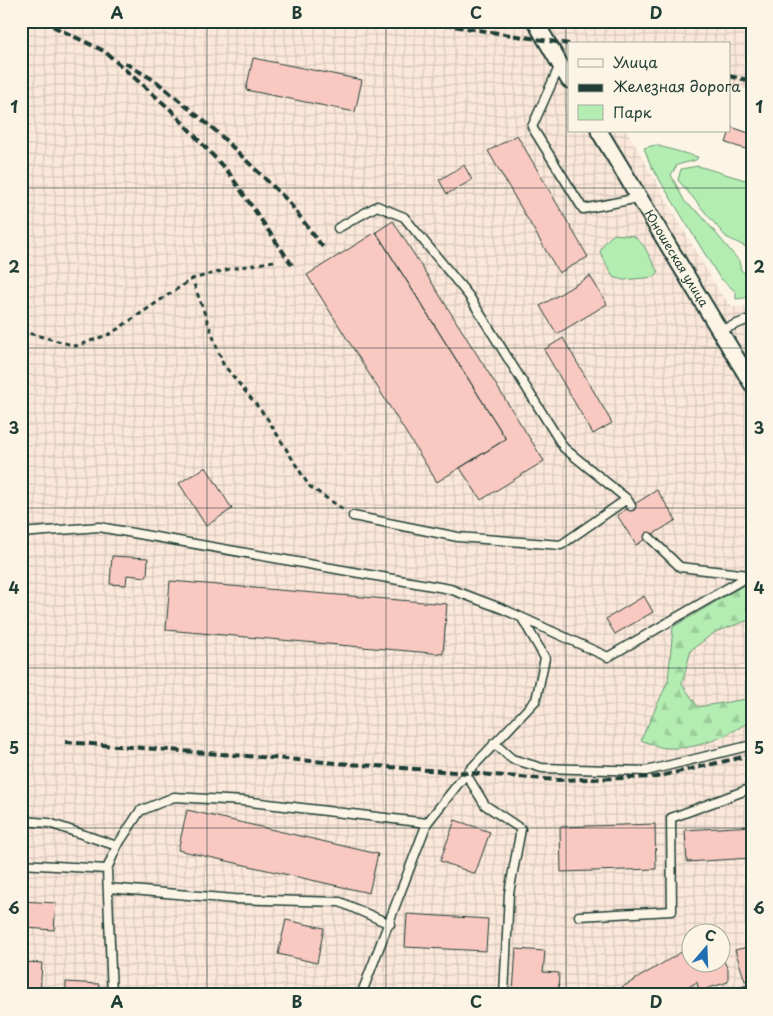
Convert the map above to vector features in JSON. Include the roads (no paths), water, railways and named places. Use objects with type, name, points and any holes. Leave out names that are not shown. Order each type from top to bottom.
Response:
[{"type":"street","points":[[535,21],[568,78]]},
{"type":"street","name":"Юношеская улица","points":[[600,132],[752,384]]},
{"type":"lane","points":[[722,21],[752,24]]},
{"type":"lane","points":[[560,65],[532,127],[583,209],[639,198]]},
{"type":"lane","points":[[338,228],[377,206],[404,217],[468,296],[564,448],[629,502],[562,545],[458,538],[353,516]]},
{"type":"lane","points":[[719,331],[752,318]]},
{"type":"lane","points":[[21,533],[98,527],[450,589],[608,656],[751,574]]},
{"type":"lane","points":[[649,537],[680,568],[751,574]]},
{"type":"lane","points":[[360,995],[390,924],[427,822],[466,774],[536,700],[545,658],[522,618]]},
{"type":"lane","points":[[494,743],[512,759],[542,768],[646,771],[752,745]]},
{"type":"lane","points":[[466,774],[485,805],[522,829],[509,893],[504,995]]},
{"type":"lane","points":[[579,916],[672,911],[671,818],[752,788]]},
{"type":"lane","points":[[112,995],[107,869],[117,846],[140,811],[174,797],[243,801],[427,822]]},
{"type":"lane","points":[[21,821],[49,823],[117,846]]},
{"type":"lane","points":[[21,864],[107,869]]},
{"type":"lane","points":[[108,888],[234,899],[340,902],[390,924]]},
{"type":"lane","points":[[731,995],[744,993],[752,989]]},
{"type":"railway","points":[[42,21],[104,51],[171,110],[229,173],[292,265]]},
{"type":"railway","points":[[395,21],[453,26],[568,44]]},
{"type":"railway","points":[[125,63],[157,82],[217,132],[288,201],[325,250]]},
{"type":"railway","points":[[730,76],[752,81]]},
{"type":"railway","points":[[65,742],[558,780],[656,777],[752,755]]}]
